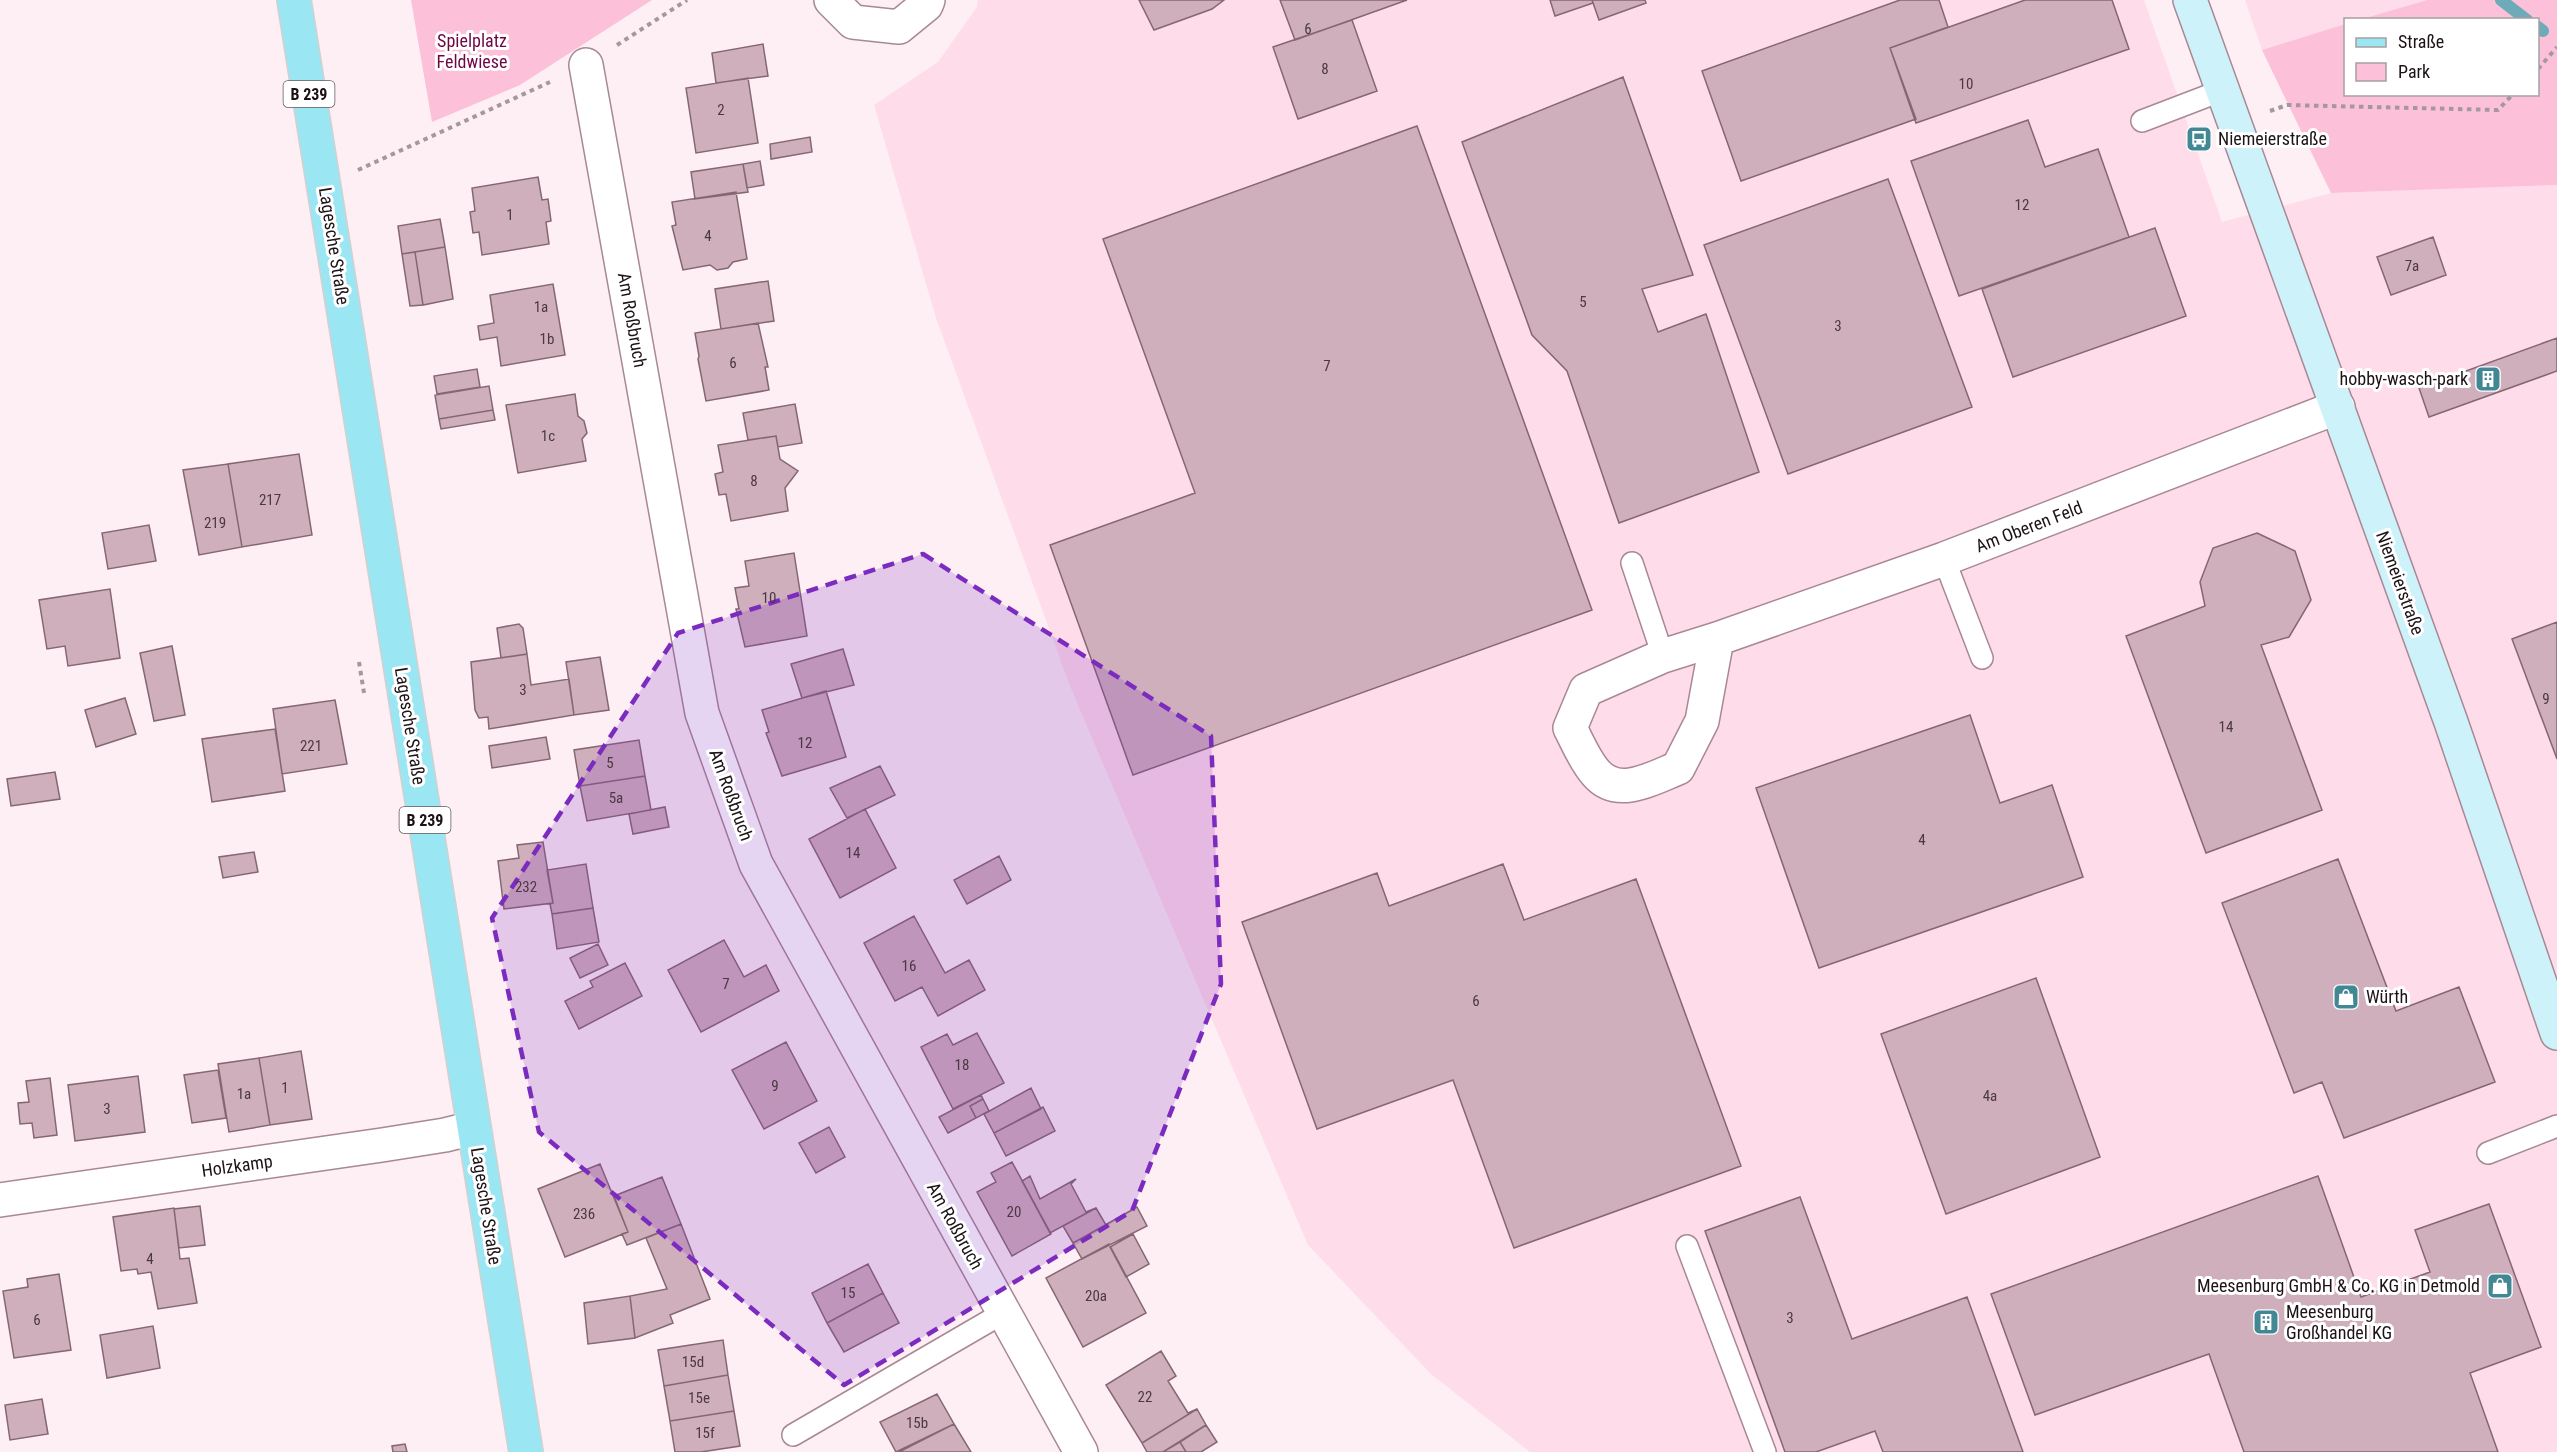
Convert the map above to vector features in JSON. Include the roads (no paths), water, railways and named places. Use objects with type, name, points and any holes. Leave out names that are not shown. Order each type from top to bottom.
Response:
[{"type":"main road","name":"Lagesche Straße","points":[[294,0],[526,1452]]},
{"type":"street","points":[[831,0],[853,22],[898,27],[926,5],[928,0]]},
{"type":"street","name":"Niemeierstraße","points":[[2190,0],[2552,1000],[2557,1033]]},
{"type":"street","name":"Am Roßbruch","points":[[586,65],[702,713],[756,864],[1081,1452]]},
{"type":"street","name":"Am Oberen Feld","points":[[1717,639],[1702,721],[1678,768],[1635,785],[1614,786],[1596,774],[1570,729],[1586,690],[1663,656],[1944,559],[2338,407]]},
{"type":"street","name":"Holzkamp","points":[[0,1200],[382,1145],[473,1128]]},
{"type":"lane","points":[[2142,121],[2223,90]]},
{"type":"lane","points":[[1944,559],[1982,658]]},
{"type":"lane","points":[[1632,563],[1663,656]]},
{"type":"lane","points":[[2488,1153],[2557,1126]]},
{"type":"lane","points":[[1687,1246],[1765,1452]]},
{"type":"lane","points":[[793,1435],[1003,1313]]},
{"type":"waterway","points":[[2501,0],[2524,18]]},
{"type":"waterway","points":[[2539,28],[2543,31]]},
{"type":"place","name":"Niemeierstraße","points":[[2199,139]]},
{"type":"place","name":"hobby-wasch-park","points":[[2488,379]]},
{"type":"place","name":"Würth","points":[[2346,997]]},
{"type":"place","name":"Meesenburg GmbH & Co. KG in Detmold","points":[[2500,1286]]},
{"type":"place","name":"Meesenburg Großhandel KG","points":[[2266,1322]]},
{"type":"park label","name":"Spielplatz Feldwiese","points":[[472,51]]}]
